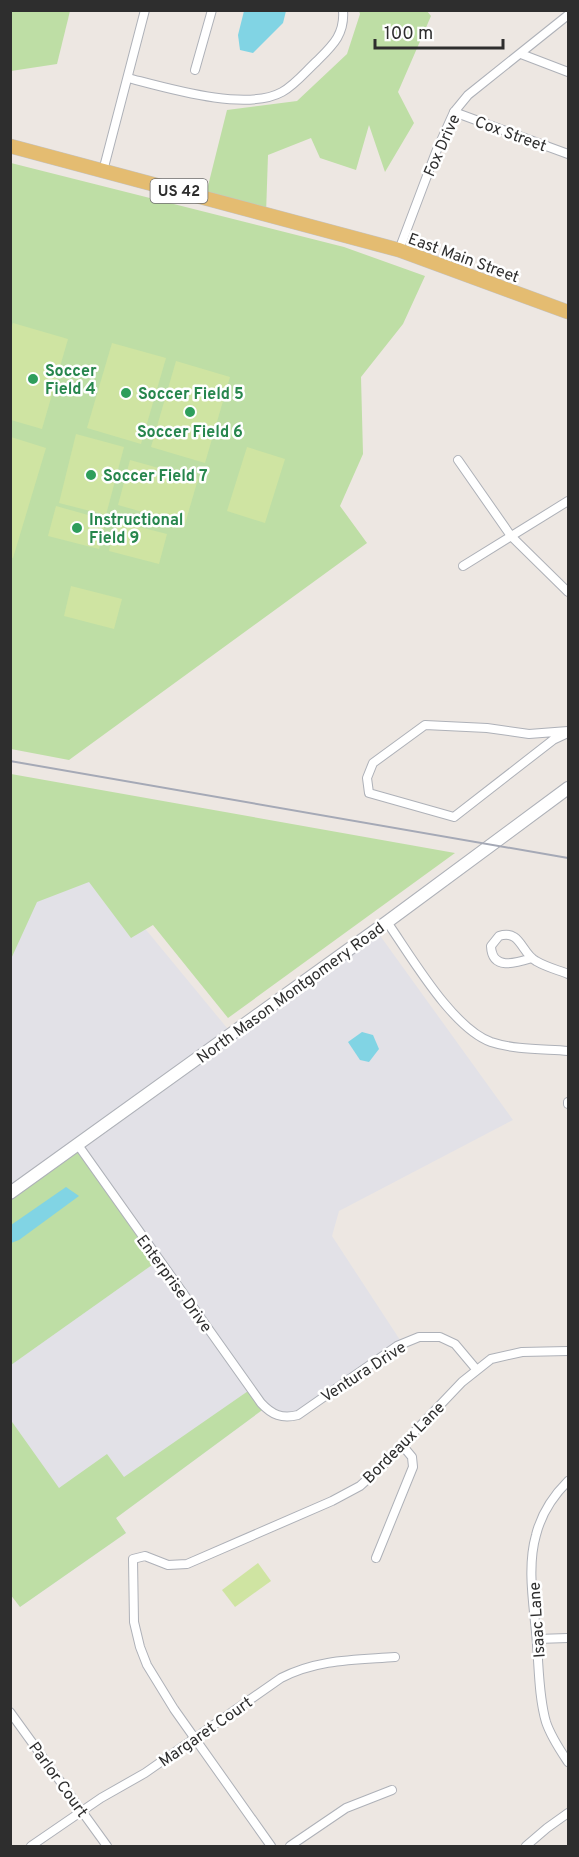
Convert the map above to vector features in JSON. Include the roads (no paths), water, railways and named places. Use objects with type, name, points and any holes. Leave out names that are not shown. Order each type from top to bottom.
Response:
[{"type":"main road","name":"US 42","points":[[10,146],[103,171]]},
{"type":"main road","name":"East Main Street","points":[[103,171],[399,250],[568,310]]},
{"type":"main road","name":"North Mason Montgomery Road","points":[[10,1193],[387,922],[568,788]]},
{"type":"street","points":[[103,171],[145,10]]},
{"type":"street","points":[[195,70],[212,10]]},
{"type":"street","points":[[128,78],[206,97],[246,98],[275,95],[286,89],[337,41],[342,29],[343,10]]},
{"type":"street","name":"Fox Drive","points":[[399,250],[436,152],[454,112],[468,95],[568,15]]},
{"type":"street","points":[[521,54],[568,72]]},
{"type":"street","name":"Cox Street","points":[[454,112],[568,154]]},
{"type":"street","points":[[458,460],[511,536],[568,592]]},
{"type":"street","points":[[463,566],[568,501]]},
{"type":"street","points":[[425,725],[487,728],[529,734],[568,732],[553,740],[454,817],[369,793],[367,778],[373,763],[425,725]]},
{"type":"street","points":[[387,922],[457,1019],[476,1035],[499,1044],[568,1051]]},
{"type":"street","points":[[532,958],[511,964],[499,962],[494,958],[491,946],[499,936],[511,935],[521,942],[532,958],[568,974]]},
{"type":"street","name":"Enterprise Drive","points":[[78,1145],[261,1403],[277,1416]]},
{"type":"street","name":"Ventura Drive","points":[[277,1416],[298,1415],[397,1346],[419,1337],[440,1337],[455,1344],[476,1369]]},
{"type":"street","name":"Bordeaux Lane","points":[[194,1738],[156,1682],[140,1647],[134,1622],[133,1559],[145,1556],[168,1565],[187,1564],[349,1492],[365,1482],[476,1369],[491,1359],[509,1354],[568,1351]]},
{"type":"street","points":[[376,1558],[413,1467],[412,1457],[402,1445]]},
{"type":"street","name":"Isaac Lane","points":[[568,1481],[547,1508],[539,1524],[534,1542],[532,1574],[545,1719],[568,1762]]},
{"type":"street","points":[[537,1639],[568,1638]]},
{"type":"street","name":"Margaret Court","points":[[31,1846],[81,1811],[135,1780],[281,1678],[298,1669],[323,1663],[395,1657]]},
{"type":"street","name":"Parlor Court","points":[[10,1712],[107,1846]]},
{"type":"street","points":[[194,1738],[272,1846]]},
{"type":"street","points":[[290,1846],[346,1808],[393,1790]]},
{"type":"street","points":[[526,1846],[568,1813]]},
{"type":"water","points":[[244,11],[286,11],[283,23],[253,53],[240,50],[238,35]]},
{"type":"water","points":[[362,1032],[373,1035],[379,1049],[369,1062],[360,1060],[348,1042]]},
{"type":"water","points":[[66,1187],[79,1196],[19,1240],[11,1243],[11,1225]]},
{"type":"railway","points":[[10,761],[568,858]]},
{"type":"place","name":"Soccer Field 4","points":[[33,379]]},
{"type":"place","name":"Soccer Field 5","points":[[126,393]]},
{"type":"place","name":"Soccer Field 6","points":[[190,412]]},
{"type":"place","name":"Soccer Field 7","points":[[91,475]]},
{"type":"place","name":"Instructional Field 9","points":[[77,528]]}]
